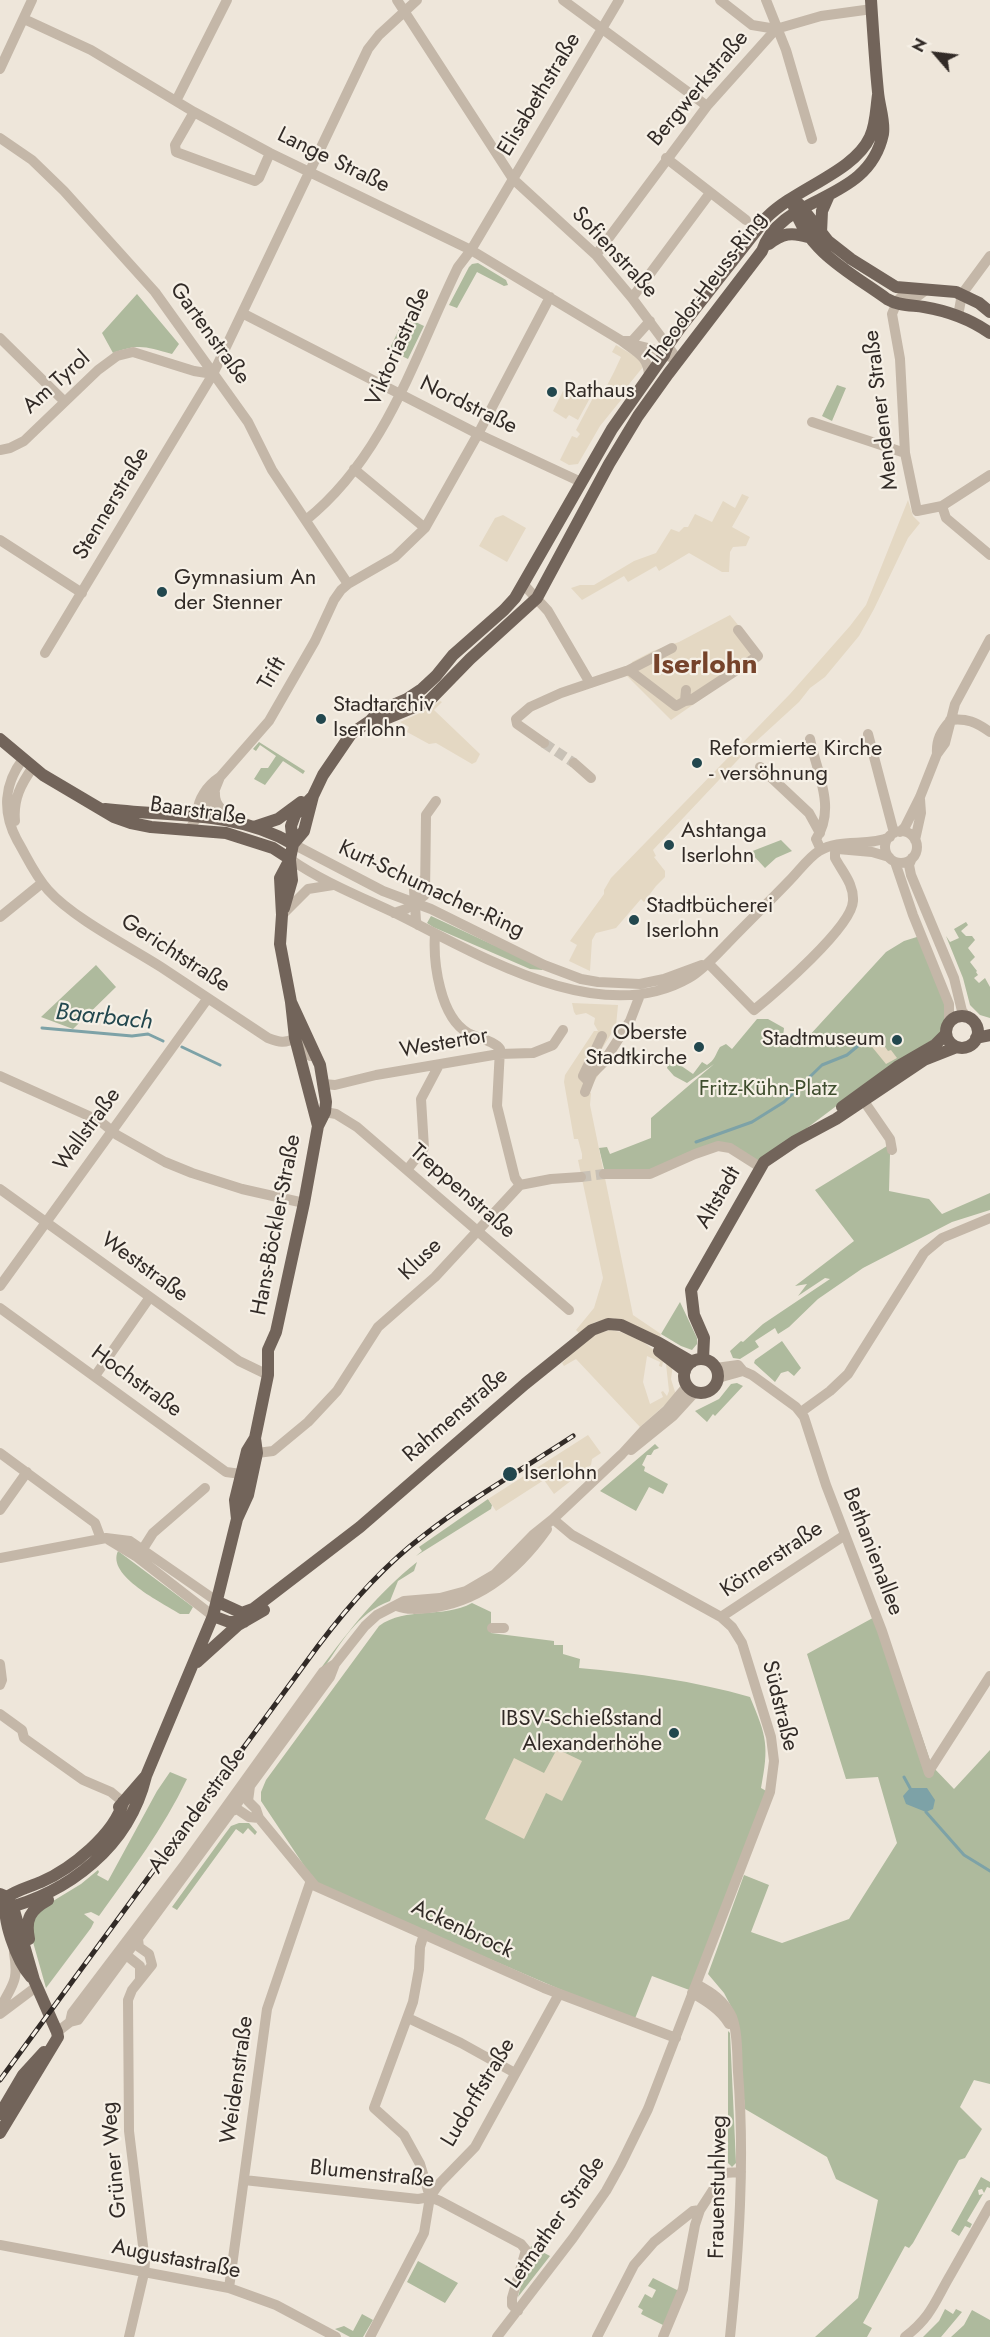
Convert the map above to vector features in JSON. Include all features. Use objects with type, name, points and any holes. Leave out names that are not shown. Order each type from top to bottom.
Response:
[{"type":"main road","points":[[872,4],[878,95]]},
{"type":"main road","name":"Theodor-Heuss-Ring","points":[[370,721],[383,720],[429,701],[463,666],[537,598],[618,448],[678,360],[762,251],[765,240],[777,226],[849,184],[865,171],[875,156],[883,132],[878,95]]},
{"type":"main road","name":"Theodor-Heuss-Ring","points":[[293,844],[304,831],[313,796],[323,775],[351,734],[370,721],[379,711],[422,689],[453,655],[504,610],[524,585],[612,429],[666,350],[756,229],[778,206],[838,170],[864,148],[872,134],[878,95]]},
{"type":"main road","points":[[821,233],[822,211],[829,195]]},
{"type":"main road","points":[[791,197],[800,211],[821,233],[851,259],[896,287],[962,294],[990,312]]},
{"type":"main road","points":[[800,211],[808,237]]},
{"type":"main road","points":[[762,251],[779,236],[793,233],[808,237],[840,267],[896,304],[922,307],[958,316],[990,333]]},
{"type":"main road","name":"Baarstraße","points":[[0,739],[33,767],[69,792],[131,823],[151,827],[226,832],[268,846],[290,859]]},
{"type":"main road","points":[[254,827],[278,819],[313,796]]},
{"type":"main road","name":"Theodor-Heuss-Ring","points":[[290,859],[293,844],[291,826],[295,815],[313,796]]},
{"type":"main road","name":"Baarstraße","points":[[99,808],[153,814],[198,815],[240,822],[276,834],[293,844]]},
{"type":"main road","name":"Hans-Böckler-Straße","points":[[282,915],[292,880],[290,859]]},
{"type":"main road","name":"Hans-Böckler-Straße","points":[[290,859],[280,878],[282,915],[280,944],[295,1038],[318,1126]]},
{"type":"main road","name":"Hans-Böckler-Straße","points":[[246,1478],[257,1453],[255,1438],[268,1375],[268,1350],[276,1332],[318,1126],[325,1112],[320,1065],[291,1002]]},
{"type":"main road","points":[[970,1019],[977,1029],[976,1038],[969,1046],[957,1047],[950,1043],[948,1028],[957,1017],[970,1019],[990,1025]]},
{"type":"main road","name":"Altstadt","points":[[691,1389],[684,1378],[704,1367],[713,1349],[711,1337],[693,1307],[690,1296],[692,1287],[760,1167],[775,1154],[862,1097],[897,1067],[935,1045],[948,1028]]},
{"type":"main road","points":[[976,1038],[990,1035]]},
{"type":"main road","name":"Altstadt","points":[[862,1097],[924,1060],[957,1047]]},
{"type":"main road","name":"Rahmenstraße","points":[[218,1602],[242,1613],[253,1609],[360,1527],[585,1334],[603,1325],[613,1324],[628,1328],[704,1367]]},
{"type":"main road","points":[[691,1389],[708,1391],[715,1386],[704,1367]]},
{"type":"main road","name":"Hans-Böckler-Straße","points":[[65,1883],[100,1848],[146,1776],[195,1664],[218,1602],[246,1478],[247,1451],[255,1438]]},
{"type":"main road","name":"Rahmenstraße","points":[[195,1664],[230,1632],[278,1599],[303,1572]]},
{"type":"main road","points":[[213,1616],[229,1622],[245,1622]]},
{"type":"main road","name":"Hans-Böckler-Straße","points":[[4,1901],[65,1883],[107,1850],[128,1823],[141,1798],[146,1776]]},
{"type":"main road","name":"Hans-Böckler-Straße","points":[[4,1901],[64,1861],[125,1807]]},
{"type":"main road","points":[[34,1980],[34,1960],[26,1926],[29,1915],[35,1907],[64,1891],[79,1874]]},
{"type":"main road","points":[[4,1901],[13,1947]]},
{"type":"main road","points":[[4,1901],[55,2038]]},
{"type":"main road","points":[[0,1931],[13,1947],[24,1969],[34,1980]]},
{"type":"main road","points":[[0,2114],[32,2064],[55,2038]]},
{"type":"main road","points":[[0,2133],[55,2038]]},
{"type":"street","points":[[0,69],[32,0]]},
{"type":"street","points":[[176,101],[227,0]]},
{"type":"street","name":"Sofienstraße","points":[[397,0],[513,179],[596,255],[650,321],[666,350],[678,360]]},
{"type":"street","name":"Stennerstraße","points":[[45,653],[213,374],[370,46],[417,0]]},
{"type":"street","points":[[563,0],[707,106]]},
{"type":"street","name":"Elisabethstraße","points":[[513,179],[619,0]]},
{"type":"street","points":[[720,0],[752,25],[776,29]]},
{"type":"street","points":[[766,0],[786,50],[812,139]]},
{"type":"street","name":"Bergwerkstraße","points":[[596,255],[666,158],[707,106],[776,29],[872,4]]},
{"type":"street","name":"Lange Straße","points":[[24,19],[91,50],[194,112],[270,153],[471,250],[622,341],[644,358],[648,364],[649,375]]},
{"type":"street","points":[[194,112],[175,145],[176,152],[255,181],[259,178],[270,153]]},
{"type":"street","name":"Gartenstraße","points":[[0,138],[32,160],[64,191],[155,292],[248,422],[272,470],[348,584]]},
{"type":"street","points":[[666,158],[746,220]]},
{"type":"street","name":"Viktoriastraße","points":[[306,520],[320,508],[354,469],[388,420],[458,267],[471,250],[513,179]]},
{"type":"street","points":[[632,298],[710,193]]},
{"type":"street","points":[[958,316],[962,294],[990,256]]},
{"type":"street","name":"Mendener Straße","points":[[926,290],[918,296],[902,296],[892,314],[900,358],[905,453],[917,511],[942,506]]},
{"type":"street","points":[[348,584],[396,557],[425,528],[478,434],[550,297]]},
{"type":"street","name":"Nordstraße","points":[[242,313],[478,434],[581,482]]},
{"type":"street","points":[[622,341],[632,340],[650,321]]},
{"type":"street","points":[[0,338],[64,401]]},
{"type":"street","name":"Lange Straße","points":[[622,341],[652,349],[666,350]]},
{"type":"street","name":"Am Tyrol","points":[[0,450],[24,441],[64,401],[117,356],[133,352],[194,371],[213,374]]},
{"type":"street","points":[[812,422],[905,453]]},
{"type":"street","points":[[354,469],[425,528]]},
{"type":"street","points":[[990,475],[942,506],[946,518],[990,555]]},
{"type":"street","points":[[0,540],[82,593]]},
{"type":"street","name":"Trift","points":[[198,815],[197,806],[211,782],[220,777],[269,721],[315,641],[334,600],[348,584]]},
{"type":"street","points":[[524,585],[548,611],[590,683]]},
{"type":"street","points":[[629,670],[676,706],[686,696],[691,700],[758,656],[738,630]]},
{"type":"street","points":[[948,1028],[949,1004],[885,846],[904,827],[920,797],[937,754],[945,743],[955,704],[990,639]]},
{"type":"street","points":[[544,743],[517,724],[516,719],[530,707],[561,693],[629,670],[672,648]]},
{"type":"street","points":[[955,704],[963,718]]},
{"type":"street","points":[[950,720],[963,718],[975,722],[990,732]]},
{"type":"street","points":[[868,734],[895,834]]},
{"type":"street","points":[[708,963],[754,1010],[797,973],[841,925],[853,907],[852,888],[835,853],[816,839],[820,832],[825,809],[824,790],[810,739]]},
{"type":"street","name":"Gerichtstraße","points":[[23,759],[11,776],[7,794],[8,819],[25,858],[57,900],[278,1042],[288,1042],[295,1038]]},
{"type":"street","points":[[574,763],[591,778]]},
{"type":"street","name":"Gerichtstraße","points":[[17,839],[15,802],[21,786],[33,767]]},
{"type":"street","points":[[760,767],[809,813],[820,832]]},
{"type":"street","name":"Trift","points":[[190,829],[198,815],[208,807],[220,777]]},
{"type":"street","points":[[215,791],[215,802],[218,806],[240,822]]},
{"type":"street","points":[[920,797],[921,813],[914,833],[916,848],[909,865],[911,875],[954,978],[962,1011],[970,1019]]},
{"type":"street","points":[[418,925],[414,890],[425,878],[426,815],[436,801]]},
{"type":"street","points":[[829,849],[855,842],[882,840],[895,834],[907,833],[915,840]]},
{"type":"street","name":"Kurt-Schumacher-Ring","points":[[293,844],[364,882],[457,920],[552,969],[581,979],[640,984],[664,979],[708,963]]},
{"type":"street","points":[[829,849],[872,852],[903,863],[912,858]]},
{"type":"street","name":"Kurt-Schumacher-Ring","points":[[290,859],[310,873],[334,885],[526,975],[596,994],[640,995],[678,984],[698,972],[829,849]]},
{"type":"street","points":[[0,917],[42,883]]},
{"type":"street","name":"Kurt-Schumacher-Ring","points":[[282,915],[308,889],[334,885]]},
{"type":"street","points":[[394,913],[406,909],[415,902]]},
{"type":"street","points":[[435,934],[434,948],[440,982],[449,1012],[464,1031],[499,1046],[497,1106],[515,1178],[520,1185],[551,1179],[581,1177]]},
{"type":"street","points":[[546,982],[552,969]]},
{"type":"street","points":[[585,1092],[588,1080],[603,1063],[630,1021],[640,995]]},
{"type":"street","name":"Wallstraße","points":[[0,1286],[208,998]]},
{"type":"street","name":"Westertor","points":[[322,1081],[335,1084],[499,1054],[533,1053],[553,1045],[563,1030]]},
{"type":"street","points":[[588,1080],[583,1076],[602,1036]]},
{"type":"street","points":[[295,1038],[303,1043],[322,1081]]},
{"type":"street","points":[[407,1170],[424,1148],[421,1102],[439,1065]]},
{"type":"street","points":[[0,1076],[100,1121],[165,1162],[242,1189],[304,1203]]},
{"type":"street","points":[[862,1097],[890,1139],[892,1150]]},
{"type":"street","name":"Treppenstraße","points":[[325,1112],[336,1114],[357,1127],[569,1310]]},
{"type":"street","points":[[604,1174],[621,1176],[650,1174],[718,1146],[730,1148],[760,1167]]},
{"type":"street","name":"Kluse","points":[[257,1453],[273,1451],[308,1422],[336,1391],[378,1327],[435,1278],[520,1185]]},
{"type":"street","name":"Weststraße","points":[[0,1189],[240,1361],[268,1375]]},
{"type":"street","points":[[704,1367],[743,1371],[756,1377],[801,1412],[830,1391],[848,1374],[924,1254],[942,1238],[990,1218]]},
{"type":"street","points":[[95,1376],[150,1297]]},
{"type":"street","name":"Hochstraße","points":[[0,1308],[226,1472],[246,1478]]},
{"type":"street","name":"Alexanderstraße","points":[[70,2022],[72,2013],[111,1961],[134,1943],[330,1677],[335,1664],[365,1626],[377,1615],[397,1606],[407,1609],[442,1606],[476,1595],[512,1568],[538,1540],[553,1519],[622,1454],[642,1431],[691,1389]]},
{"type":"street","name":"Bethanienallee","points":[[801,1412],[821,1472],[882,1631],[929,1772],[990,1676]]},
{"type":"street","points":[[0,1453],[95,1523],[104,1538]]},
{"type":"street","points":[[0,1510],[27,1472]]},
{"type":"street","points":[[140,1553],[153,1533],[205,1488]]},
{"type":"street","name":"Südstraße","points":[[553,1519],[572,1535],[721,1617],[738,1635],[745,1650],[771,1737],[774,1777],[694,1988]]},
{"type":"street","name":"Körnerstraße","points":[[721,1617],[845,1535]]},
{"type":"street","points":[[0,1558],[104,1538],[140,1553],[218,1602]]},
{"type":"street","points":[[140,1553],[213,1616]]},
{"type":"street","points":[[492,1628],[504,1628]]},
{"type":"street","points":[[0,1664],[2,1680],[0,1685]]},
{"type":"street","name":"Alexanderstraße","points":[[134,1943],[157,1899],[237,1803],[323,1672],[335,1664]]},
{"type":"street","points":[[0,1713],[22,1731],[24,1738],[83,1780],[111,1792],[125,1807]]},
{"type":"street","name":"Ackenbrock","points":[[237,1803],[249,1817],[259,1818],[310,1883],[559,1994],[676,2038]]},
{"type":"street","name":"Weidenstraße","points":[[229,2288],[267,2009],[310,1883]]},
{"type":"street","points":[[370,2337],[424,2233],[430,2197],[420,2164],[404,2135],[374,2108],[408,2018],[416,1986],[420,1947],[424,1934]]},
{"type":"street","points":[[134,1943],[124,1951],[140,1966],[140,1980]]},
{"type":"street","name":"Grüner Weg","points":[[129,2337],[145,2262],[129,2131],[128,2000],[152,1965],[149,1954],[134,1943]]},
{"type":"street","points":[[0,2009],[14,1985],[17,1972],[13,1947]]},
{"type":"street","points":[[55,2038],[70,2022],[78,2020],[126,1955]]},
{"type":"street","points":[[0,2014],[34,1980]]},
{"type":"street","name":"Frauenstuhlweg","points":[[694,1988],[720,1999],[733,2019],[735,2038],[741,2107],[741,2172],[739,2242],[730,2337]]},
{"type":"street","name":"Letmather Straße","points":[[497,2337],[579,2229],[618,2171],[645,2117],[694,1988]]},
{"type":"street","name":"Ludorffstraße","points":[[430,2197],[439,2184],[472,2151],[559,1994]]},
{"type":"street","points":[[408,2018],[461,2043],[515,2073]]},
{"type":"street","points":[[663,2337],[682,2289],[700,2210],[724,2173],[741,2172]]},
{"type":"street","name":"Blumenstraße","points":[[244,2180],[418,2199],[430,2197],[522,2244],[526,2250],[512,2298],[513,2305],[518,2310]]},
{"type":"street","points":[[905,2337],[921,2323],[936,2304],[949,2276],[990,2205]]},
{"type":"street","points":[[597,2337],[634,2265],[654,2242],[693,2211],[700,2210]]},
{"type":"street","name":"Augustastraße","points":[[0,2245],[229,2288],[276,2305],[336,2337]]},
{"type":"green space","points":[[478,263],[506,280],[508,285],[504,286],[477,272],[457,308],[449,305],[469,267]]},
{"type":"green space","points":[[137,294],[179,344],[172,354],[143,347],[113,353],[102,333]]},
{"type":"green space","points":[[405,317],[424,326],[408,359],[389,350]]},
{"type":"green space","points":[[837,385],[846,388],[832,421],[822,416]]},
{"type":"green space","points":[[259,742],[305,771],[303,774],[283,761],[265,785],[254,779],[261,768],[268,768],[276,756],[260,745],[256,751],[253,749]]},
{"type":"green space","points":[[781,840],[792,851],[776,858],[765,868],[750,852]]},
{"type":"green space","points":[[431,916],[543,968],[542,970],[530,969],[433,927],[427,923]]},
{"type":"green space","points":[[966,922],[968,925],[961,931],[975,940],[968,948],[975,957],[970,962],[978,975],[974,978],[979,983],[985,978],[990,987],[990,1018],[980,1015],[970,1005],[963,978],[946,936],[950,942],[959,938],[954,929]]},
{"type":"green space","name":"Fritz-Kühn-Platz","points":[[920,936],[949,1014],[945,1028],[934,1039],[891,1065],[759,1164],[731,1146],[650,1173],[605,1173],[599,1148],[607,1147],[610,1154],[651,1138],[651,1118],[714,1064],[687,1083],[674,1076],[667,1068],[670,1058],[693,1074],[702,1062],[707,1065],[712,1061],[720,1047],[726,1044],[732,1049],[757,1019],[768,1019],[784,1028],[783,1037],[808,1037],[886,952],[904,941]]},
{"type":"green space","points":[[96,965],[116,987],[73,1029],[41,1017]]},
{"type":"green space","points":[[887,1146],[890,1154],[889,1191],[929,1199],[942,1214],[990,1193],[990,1210],[952,1222],[863,1268],[818,1299],[789,1327],[778,1334],[775,1328],[755,1341],[759,1347],[740,1359],[733,1358],[730,1351],[741,1341],[743,1342],[763,1324],[830,1279],[825,1278],[798,1296],[807,1284],[795,1286],[854,1241],[815,1190]]},
{"type":"green space","points":[[680,1302],[697,1338],[697,1344],[692,1350],[661,1334]]},
{"type":"green space","points":[[782,1341],[801,1368],[794,1376],[788,1371],[781,1373],[775,1382],[754,1363]]},
{"type":"green space","points":[[737,1383],[743,1386],[707,1422],[695,1411],[719,1399],[731,1384]]},
{"type":"green space","points":[[655,1444],[659,1448],[651,1455],[647,1455],[642,1465],[645,1467],[644,1471],[668,1484],[663,1494],[649,1487],[636,1511],[600,1491]]},
{"type":"green space","points":[[488,1499],[492,1505],[491,1509],[416,1556],[422,1551],[419,1547]]},
{"type":"green space","points":[[118,1551],[193,1607],[189,1614],[180,1614],[138,1588],[120,1570],[117,1560]]},
{"type":"green space","points":[[417,1562],[414,1571],[398,1581],[390,1601],[378,1606],[359,1621],[322,1671],[321,1668],[343,1639],[365,1612],[389,1586]]},
{"type":"green space","points":[[472,1603],[491,1612],[491,1633],[554,1641],[554,1645],[563,1645],[563,1654],[580,1659],[579,1668],[665,1678],[729,1691],[750,1697],[756,1711],[766,1751],[761,1788],[768,1792],[692,1991],[652,1976],[634,2021],[317,1885],[261,1801],[261,1792],[266,1780],[379,1626],[401,1616],[449,1611]]},
{"type":"green space","points":[[880,1614],[932,1766],[954,1789],[990,1750],[990,2084],[974,2080],[960,2107],[982,2129],[965,2158],[959,2160],[913,2243],[909,2248],[905,2246],[863,2323],[872,2328],[867,2337],[815,2337],[858,2298],[878,2200],[836,2179],[827,2157],[745,2109],[736,2016],[724,1993],[708,1974],[744,1875],[769,1885],[751,1932],[782,1943],[849,1919],[897,1843],[878,1777],[846,1779],[807,1654]]},
{"type":"green space","points":[[170,1772],[187,1779],[168,1815],[99,1916],[91,1912],[84,1914],[94,1922],[91,1928],[46,1988],[31,1935],[35,1912],[81,1884],[98,1870],[97,1875],[108,1881],[157,1791]]},
{"type":"green space","points":[[249,1823],[257,1832],[255,1835],[248,1828],[243,1834],[236,1829],[177,1910],[172,1907],[231,1826]]},
{"type":"green space","points":[[728,2031],[730,2033],[736,2163],[732,2167],[728,2163]]},
{"type":"green space","points":[[981,2177],[990,2182],[990,2188],[987,2187],[984,2193],[982,2189],[978,2190],[979,2195],[983,2194],[967,2221],[972,2224],[970,2228],[965,2226],[959,2236],[951,2231]]},
{"type":"green space","points":[[531,2246],[550,2256],[518,2297]]},
{"type":"green space","points":[[418,2261],[458,2283],[445,2303],[407,2282]]},
{"type":"green space","points":[[653,2278],[679,2291],[665,2326],[641,2314],[643,2310],[638,2307],[645,2294],[652,2298],[656,2290],[648,2286]]},
{"type":"green space","points":[[945,2309],[953,2314],[956,2309],[962,2312],[941,2337],[923,2337],[939,2321]]},
{"type":"green space","points":[[972,2310],[990,2320],[990,2337],[951,2337],[964,2325]]},
{"type":"green space","points":[[362,2314],[373,2320],[363,2337],[350,2337],[335,2329],[344,2326],[353,2331]]},
{"type":"shaded area","points":[[616,345],[638,358],[643,367],[621,394],[621,400],[600,426],[578,464],[569,465],[560,460],[572,436],[577,438],[580,434],[576,430],[594,396],[600,399],[614,372],[621,357],[612,352]]},
{"type":"shaded area","points":[[573,389],[590,398],[578,420],[569,415],[566,419],[553,411],[563,391],[570,394]]},
{"type":"shaded area","points":[[742,494],[749,497],[732,527],[750,537],[746,546],[733,547],[730,552],[729,572],[722,572],[689,553],[659,571],[656,566],[628,582],[624,576],[582,600],[571,588],[580,585],[594,585],[634,561],[656,553],[671,529],[679,532],[684,527],[688,527],[695,514],[712,522],[723,501],[735,508]]},
{"type":"shaded area","points":[[908,500],[913,516],[920,523],[908,538],[859,636],[825,677],[810,688],[799,702],[751,746],[653,850],[656,856],[654,857],[665,871],[665,877],[644,902],[641,899],[616,928],[596,933],[592,940],[590,971],[569,961],[577,945],[570,941],[604,894],[611,878],[790,694],[866,605]]},
{"type":"shaded area","points":[[503,515],[526,528],[507,562],[479,546],[495,518]]},
{"type":"shaded area","points":[[730,615],[763,656],[671,720],[627,676],[632,662],[653,651],[679,642]]},
{"type":"shaded area","points":[[440,701],[442,702],[434,710],[480,754],[476,762],[472,764],[436,743],[429,744],[407,732],[409,727],[400,722],[431,708]]},
{"type":"shaded area","points":[[572,1003],[618,1005],[616,1026],[595,1060],[603,1068],[588,1091],[591,1093],[590,1105],[633,1315],[661,1334],[660,1338],[613,1318],[595,1322],[579,1333],[576,1330],[594,1308],[603,1278],[578,1160],[582,1159],[582,1154],[578,1139],[574,1139],[564,1082],[565,1075],[594,1031],[598,1031],[594,1024],[595,1018],[586,1013],[576,1015]]},
{"type":"shaded area","points":[[879,1033],[888,1051],[891,1050],[897,1058],[886,1064],[868,1042]]},
{"type":"shaded area","points":[[610,1330],[641,1340],[673,1365],[671,1379],[676,1395],[640,1427],[576,1359],[564,1366],[562,1363],[590,1336]],"holes":[[[647,1356],[660,1362],[659,1366],[662,1367],[663,1362],[666,1364],[669,1391],[667,1396],[663,1391],[661,1392],[663,1397],[650,1404],[643,1382]]]},
{"type":"shaded area","points":[[588,1435],[601,1453],[592,1459],[591,1465],[554,1494],[544,1480],[496,1511],[488,1499]]},
{"type":"shaded area","points":[[557,1749],[582,1761],[562,1801],[546,1793],[524,1839],[485,1819],[514,1758],[544,1773]]},
{"type":"water","points":[[910,1788],[927,1788],[935,1800],[933,1809],[926,1812],[906,1804],[903,1796]]},
{"type":"waterway","name":"Baarbach","points":[[42,1028],[132,1036],[148,1034],[163,1041]]},
{"type":"waterway","name":"Baarbach","points":[[696,1142],[752,1122],[784,1102],[822,1065],[847,1055],[870,1036]]},
{"type":"waterway","name":"Baarbach","points":[[182,1047],[220,1065]]},
{"type":"waterway","points":[[904,1777],[910,1788]]},
{"type":"waterway","points":[[926,1812],[964,1855],[990,1871]]},
{"type":"tunnel","points":[[544,743],[574,763]]},
{"type":"tunnel","points":[[581,1177],[604,1174]]},
{"type":"railway","points":[[0,2080],[318,1646],[354,1601],[408,1548],[441,1522],[573,1436]]},
{"type":"place","name":"Rathaus","points":[[552,392]]},
{"type":"place","name":"Gymnasium An der Stenner","points":[[162,592]]},
{"type":"place","name":"Stadtarchiv Iserlohn","points":[[321,719]]},
{"type":"place","name":"Reformierte Kirche - versöhnung","points":[[697,763]]},
{"type":"place","name":"Ashtanga Iserlohn","points":[[669,845]]},
{"type":"place","name":"Stadtbücherei Iserlohn","points":[[634,920]]},
{"type":"place","name":"Stadtmuseum","points":[[897,1040]]},
{"type":"place","name":"Oberste Stadtkirche","points":[[699,1047]]},
{"type":"place","name":"Iserlohn","points":[[510,1474]]},
{"type":"place","name":"IBSV-Schießstand Alexanderhöhe","points":[[674,1733]]},
{"type":"district","name":"Iserlohn","points":[[705,666]]}]
